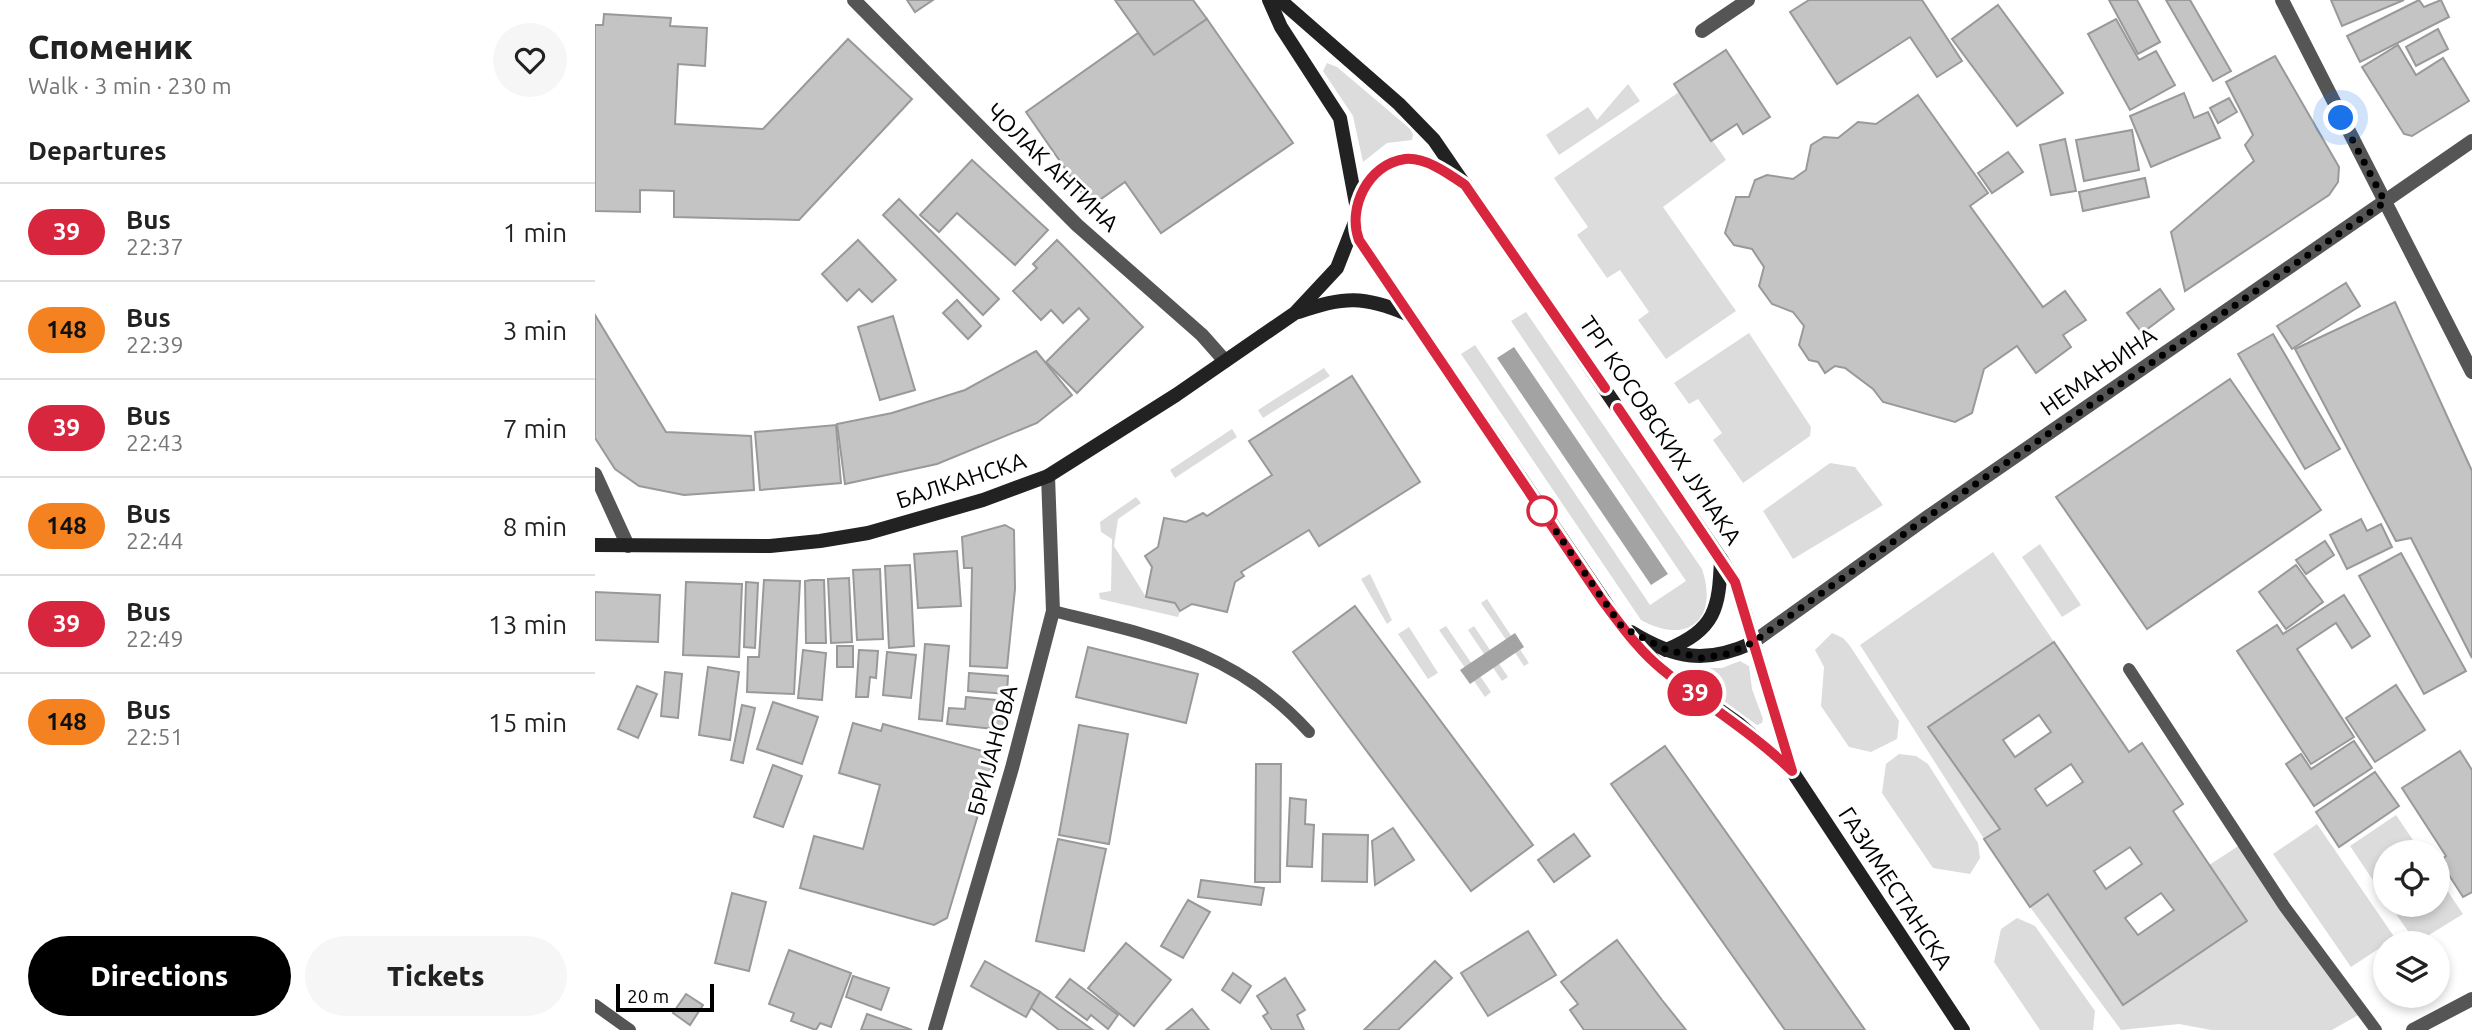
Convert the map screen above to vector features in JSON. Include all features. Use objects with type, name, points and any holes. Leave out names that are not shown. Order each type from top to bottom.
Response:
[{"type":"main road","points":[[1269,0],[1281,27],[1340,118],[1351,164],[1359,240],[1408,315],[1622,627],[1663,670],[1739,724],[1792,771]]},
{"type":"main road","points":[[1280,0],[1419,123],[1465,185]]},
{"type":"main road","name":"ТРГ КОСОВСКИХ ЈУНАКА","points":[[1356,216],[1365,186],[1373,176],[1387,166],[1406,159],[1441,169],[1465,185],[1735,582],[1792,771]]},
{"type":"main road","name":"БАЛКАНСКА","points":[[595,545],[769,546],[869,533],[983,500],[1048,476],[1295,313],[1337,268],[1356,216]]},
{"type":"main road","name":"БАЛКАНСКА","points":[[1295,313],[1338,299],[1356,299],[1408,315]]},
{"type":"main road","points":[[1667,650],[1697,635],[1715,612],[1721,558]]},
{"type":"main road","points":[[1622,627],[1667,650],[1702,658],[1726,654],[1752,643]]},
{"type":"main road","name":"ГАЗИМЕСТАНСКА","points":[[1792,771],[1963,1030]]},
{"type":"street","name":"ЧОЛАК АНТИНА","points":[[854,0],[1077,225],[1202,335],[1225,361]]},
{"type":"street","points":[[1702,31],[1748,0]]},
{"type":"street","points":[[2282,0],[2472,372]]},
{"type":"street","name":"НЕМАЊИНА","points":[[1752,643],[1940,508],[2472,141]]},
{"type":"street","points":[[595,474],[628,546]]},
{"type":"street","name":"БРИЈАНОВА","points":[[935,1030],[1012,768],[1053,611],[1048,476]]},
{"type":"street","points":[[2413,1030],[2472,999]]},
{"type":"lane","points":[[1053,611],[1155,635],[1220,662],[1286,706],[1309,732]]},
{"type":"lane","points":[[2129,669],[2284,906],[2376,1030]]},
{"type":"lane","points":[[595,1005],[630,1030]]},
{"type":"lane","points":[[605,1030],[614,1018]]},
{"type":"shaded area","points":[[1327,63],[1337,67],[1409,128],[1413,134],[1412,140],[1387,143],[1363,162],[1353,116],[1323,71]]},
{"type":"shaded area","points":[[1628,84],[1640,101],[1559,155],[1546,135],[1588,107],[1597,120]]},
{"type":"shaded area","points":[[1679,92],[1726,160],[1663,207],[1736,311],[1666,359],[1638,320],[1649,312],[1620,270],[1607,278],[1577,235],[1588,227],[1554,178]]},
{"type":"shaded area","points":[[1526,312],[1702,569],[1706,602],[1703,614],[1695,623],[1673,630],[1641,620],[1461,354],[1475,345],[1650,605],[1686,581],[1511,321]]},
{"type":"shaded area","points":[[1749,333],[1811,427],[1810,436],[1743,483],[1713,440],[1722,433],[1698,399],[1689,404],[1674,383]]},
{"type":"shaded area","points":[[1514,347],[1668,574],[1651,585],[1497,358]]},
{"type":"shaded area","points":[[1324,368],[1330,376],[1263,418],[1258,410]]},
{"type":"shaded area","points":[[1232,429],[1237,437],[1175,478],[1170,470]]},
{"type":"shaded area","points":[[1830,463],[1855,467],[1883,505],[1793,559],[1763,511]]},
{"type":"shaded area","points":[[1136,497],[1141,503],[1118,519],[1114,546],[1146,597],[1175,603],[1180,611],[1178,617],[1100,599],[1099,593],[1111,591],[1112,539],[1101,532],[1100,522]]},
{"type":"shaded area","points":[[2040,544],[2081,605],[2062,617],[2022,557]]},
{"type":"shaded area","points":[[1993,552],[2054,642],[1928,727],[2000,829],[1984,839],[1860,645]]},
{"type":"shaded area","points":[[1370,574],[1392,620],[1387,624],[1361,579]]},
{"type":"shaded area","points":[[1487,599],[1529,663],[1524,666],[1481,603]]},
{"type":"shaded area","points":[[1446,626],[1491,692],[1485,697],[1439,630]]},
{"type":"shaded area","points":[[1474,626],[1508,677],[1502,681],[1468,630]]},
{"type":"shaded area","points":[[1409,627],[1438,673],[1428,679],[1398,634]]},
{"type":"shaded area","points":[[1515,633],[1524,647],[1470,684],[1460,670]]},
{"type":"shaded area","points":[[1832,633],[1843,638],[1850,646],[1899,721],[1897,739],[1871,752],[1849,747],[1821,706],[1824,667],[1815,650]]},
{"type":"shaded area","points":[[1740,661],[1749,666],[1752,689],[1763,719],[1762,723],[1757,725],[1687,674],[1691,668],[1722,668]]},
{"type":"shaded area","points":[[1899,754],[1916,756],[1928,764],[1978,843],[1980,858],[1970,874],[1933,868],[1882,793],[1886,764]]},
{"type":"shaded area","points":[[2396,815],[2413,840],[2373,840],[2373,880],[2350,846]]},
{"type":"shaded area","points":[[2317,824],[2373,906],[2373,917],[2381,917],[2390,931],[2373,931],[2373,952],[2351,967],[2273,854]]},
{"type":"shaded area","points":[[2243,843],[2360,1014],[2332,1030],[2211,1030],[2179,1024],[2121,1030],[2030,907],[2048,894],[2123,1004],[2247,921],[2209,865]]},
{"type":"shaded area","points":[[2450,895],[2463,914],[2435,931],[2408,931],[2398,917],[2450,917]]},
{"type":"shaded area","points":[[2017,918],[2035,926],[2095,1011],[2093,1030],[2040,1030],[1994,962],[2001,929]]},
{"type":"building","points":[[907,0],[933,0],[915,12]]},
{"type":"building","points":[[1115,0],[1193,0],[1207,19],[1154,55]]},
{"type":"building","points":[[1809,0],[1922,0],[1962,61],[1937,77],[1910,37],[1837,84],[1790,12]]},
{"type":"building","points":[[2109,0],[2137,0],[2160,42],[2138,54]]},
{"type":"building","points":[[2166,0],[2190,0],[2231,71],[2213,81]]},
{"type":"building","points":[[2331,0],[2404,0],[2342,26]]},
{"type":"building","points":[[2419,0],[2424,7],[2441,0],[2449,17],[2360,62],[2347,36]]},
{"type":"building","points":[[1998,5],[2063,93],[2017,126],[1952,39]]},
{"type":"building","points":[[604,14],[671,18],[670,26],[707,28],[705,66],[678,64],[675,124],[763,129],[848,39],[912,99],[799,220],[674,217],[674,191],[640,190],[640,212],[595,211],[595,25],[603,25]]},
{"type":"building","points":[[1207,19],[1293,143],[1161,233],[1125,182],[1091,206],[1026,112],[1138,33],[1154,55]]},
{"type":"building","points":[[2116,19],[2139,60],[2156,51],[2175,85],[2130,110],[2088,34]]},
{"type":"building","points":[[2438,29],[2448,49],[2416,66],[2406,47]]},
{"type":"building","points":[[2398,45],[2416,75],[2443,58],[2469,101],[2412,136],[2404,134],[2362,67]]},
{"type":"building","points":[[1726,50],[1770,117],[1743,134],[1737,124],[1711,141],[1674,84]]},
{"type":"building","points":[[2275,56],[2339,167],[2338,182],[2329,195],[2185,291],[2171,232],[2254,161],[2245,145],[2253,135],[2226,82]]},
{"type":"building","points":[[2184,93],[2194,118],[2208,112],[2220,138],[2151,167],[2130,116]]},
{"type":"building","points":[[1918,95],[1988,193],[1970,206],[2043,307],[2065,291],[2086,320],[2063,335],[2071,347],[2036,373],[2017,346],[1984,369],[1972,413],[1955,422],[1883,402],[1873,389],[1845,368],[1835,366],[1825,373],[1818,362],[1809,360],[1799,345],[1804,326],[1793,312],[1772,304],[1759,286],[1764,267],[1752,249],[1734,245],[1725,233],[1736,197],[1749,197],[1755,180],[1767,175],[1793,179],[1806,170],[1811,145],[1824,137],[1838,138],[1858,122],[1876,124]]},
{"type":"building","points":[[2229,98],[2237,112],[2218,123],[2210,108]]},
{"type":"building","points":[[2132,130],[2139,170],[2084,181],[2076,140]]},
{"type":"building","points":[[2065,139],[2076,191],[2051,195],[2040,145]]},
{"type":"building","points":[[2008,152],[2023,172],[1992,193],[1978,173]]},
{"type":"building","points":[[972,160],[1048,230],[1015,265],[957,213],[939,232],[920,215]]},
{"type":"building","points":[[2145,178],[2149,197],[2083,211],[2079,192]]},
{"type":"building","points":[[899,199],[999,299],[983,315],[883,215]]},
{"type":"building","points":[[858,240],[896,280],[872,302],[859,289],[847,301],[822,274]]},
{"type":"building","points":[[1057,240],[1143,327],[1077,393],[1046,362],[1089,319],[1079,308],[1063,323],[1051,310],[1041,320],[1013,291],[1037,268],[1033,264]]},
{"type":"building","points":[[2346,283],[2360,306],[2292,349],[2277,326]]},
{"type":"building","points":[[2160,289],[2174,309],[2142,333],[2127,313]]},
{"type":"building","points":[[957,300],[981,326],[968,339],[943,313]]},
{"type":"building","points":[[2395,302],[2472,471],[2472,658],[2411,538],[2396,541],[2295,349]]},
{"type":"building","points":[[595,315],[666,432],[751,436],[754,490],[684,495],[639,486],[615,469],[595,438]]},
{"type":"building","points":[[893,316],[915,390],[880,400],[858,327]]},
{"type":"building","points":[[2273,334],[2340,449],[2305,469],[2238,354]]},
{"type":"building","points":[[1036,351],[1072,395],[1037,423],[937,464],[845,484],[837,424],[892,413],[965,390]]},
{"type":"building","points":[[1352,376],[1420,482],[1319,546],[1309,530],[1241,572],[1244,576],[1235,582],[1227,612],[1192,604],[1180,611],[1175,603],[1146,597],[1152,567],[1145,556],[1158,547],[1164,518],[1186,522],[1203,513],[1207,516],[1272,475],[1249,441]]},
{"type":"building","points":[[2230,379],[2321,510],[2147,629],[2056,497]]},
{"type":"building","points":[[836,425],[841,483],[760,490],[755,432]]},
{"type":"building","points":[[2361,519],[2367,531],[2381,524],[2392,547],[2347,569],[2330,535]]},
{"type":"building","points":[[1005,525],[1014,530],[1015,589],[1007,668],[970,666],[972,568],[964,568],[962,537]]},
{"type":"building","points":[[2325,541],[2334,555],[2306,574],[2296,560]]},
{"type":"building","points":[[957,551],[961,606],[918,608],[914,554]]},
{"type":"building","points":[[2401,553],[2466,671],[2424,694],[2359,576]]},
{"type":"building","points":[[910,565],[914,646],[889,648],[885,566]]},
{"type":"building","points":[[2296,565],[2323,602],[2286,629],[2259,592]]},
{"type":"building","points":[[880,569],[883,639],[857,640],[853,570]]},
{"type":"building","points":[[849,578],[852,642],[831,643],[828,579]]},
{"type":"building","points":[[764,580],[800,581],[794,694],[747,692],[748,657],[759,657]]},
{"type":"building","points":[[824,580],[826,643],[806,643],[805,581]]},
{"type":"building","points":[[686,582],[742,584],[739,657],[683,655]]},
{"type":"building","points":[[746,582],[758,583],[755,648],[744,647]]},
{"type":"building","points":[[595,592],[660,595],[658,642],[595,640]]},
{"type":"building","points":[[2344,595],[2370,636],[2352,648],[2336,623],[2297,649],[2354,737],[2311,764],[2237,651],[2277,625],[2283,634]]},
{"type":"building","points":[[1355,606],[1533,845],[1471,891],[1293,652]]},
{"type":"building","points":[[2054,642],[2129,752],[2142,743],[2183,804],[2173,811],[2247,921],[2123,1005],[2048,894],[2030,907],[1984,839],[2000,829],[1928,727]],"holes":[[[2039,715],[2051,732],[2015,757],[2003,740]],[[2071,764],[2083,782],[2047,806],[2035,789]],[[2130,847],[2142,864],[2106,889],[2094,871]],[[2161,893],[2174,910],[2138,935],[2125,918]]]},
{"type":"building","points":[[925,644],[949,646],[942,721],[919,719]]},
{"type":"building","points":[[837,646],[853,646],[853,667],[837,667]]},
{"type":"building","points":[[1088,647],[1198,674],[1186,723],[1076,697]]},
{"type":"building","points":[[803,650],[826,653],[822,700],[798,698]]},
{"type":"building","points":[[859,650],[878,651],[876,678],[870,677],[868,697],[856,697]]},
{"type":"building","points":[[887,652],[916,655],[911,698],[883,695]]},
{"type":"building","points":[[708,667],[739,672],[730,740],[699,735]]},
{"type":"building","points":[[665,672],[682,674],[678,718],[661,716]]},
{"type":"building","points":[[969,673],[1008,676],[1007,694],[968,691]]},
{"type":"building","points":[[2396,685],[2425,730],[2375,762],[2346,718]]},
{"type":"building","points":[[637,686],[657,694],[638,738],[618,729]]},
{"type":"building","points":[[966,697],[1006,701],[1003,730],[947,724],[949,708],[965,709]]},
{"type":"building","points":[[773,702],[818,717],[802,764],[757,749]]},
{"type":"building","points":[[742,705],[755,708],[743,763],[731,760]]},
{"type":"building","points":[[853,723],[881,731],[883,724],[983,751],[992,768],[947,918],[934,925],[800,888],[814,836],[863,849],[880,785],[839,773]]},
{"type":"building","points":[[1079,725],[1128,734],[1109,844],[1059,835]]},
{"type":"building","points":[[2354,741],[2372,768],[2314,806],[2286,764],[2301,754],[2311,769]]},
{"type":"building","points":[[1665,746],[1865,1030],[1785,1030],[1611,784]]},
{"type":"building","points":[[2460,751],[2472,770],[2472,892],[2463,897],[2450,877],[2450,840],[2436,840],[2402,788]]},
{"type":"building","points":[[1256,764],[1281,764],[1280,882],[1255,882]]},
{"type":"building","points":[[773,765],[802,776],[783,827],[754,817]]},
{"type":"building","points":[[2375,772],[2399,806],[2339,847],[2316,812]]},
{"type":"building","points":[[1290,798],[1306,800],[1305,824],[1314,825],[1312,867],[1287,866]]},
{"type":"building","points":[[1393,828],[1414,860],[1375,885],[1372,841]]},
{"type":"building","points":[[1323,834],[1368,835],[1367,882],[1322,881]]},
{"type":"building","points":[[1574,834],[1590,856],[1554,882],[1538,860]]},
{"type":"building","points":[[1058,839],[1106,849],[1084,951],[1036,941]]},
{"type":"building","points":[[1201,880],[1264,888],[1261,905],[1198,897]]},
{"type":"building","points":[[732,893],[766,902],[749,971],[715,963]]},
{"type":"building","points":[[1188,900],[1210,912],[1183,958],[1161,946]]},
{"type":"building","points":[[1528,931],[1556,975],[1488,1016],[1461,973]]},
{"type":"building","points":[[1617,940],[1686,1030],[1584,1030],[1570,1010],[1578,1004],[1561,982]]},
{"type":"building","points":[[1126,943],[1171,980],[1134,1026],[1088,988]]},
{"type":"building","points":[[789,950],[851,973],[831,1027],[820,1023],[816,1030],[791,1021],[794,1013],[769,1004]]},
{"type":"building","points":[[985,961],[1040,992],[1026,1017],[971,986]]},
{"type":"building","points":[[1435,961],[1452,978],[1398,1030],[1364,1030]]},
{"type":"building","points":[[1233,973],[1251,986],[1240,1003],[1222,990]]},
{"type":"building","points":[[853,976],[889,988],[881,1010],[846,997]]},
{"type":"building","points":[[1285,978],[1305,1010],[1297,1015],[1304,1030],[1272,1030],[1263,1016],[1268,1013],[1257,996]]},
{"type":"building","points":[[1070,979],[1118,1015],[1108,1029],[1091,1015],[1087,1020],[1056,997]]},
{"type":"building","points":[[1040,992],[1093,1030],[1059,1030],[1031,1008]]},
{"type":"building","points":[[686,994],[703,1005],[690,1025],[673,1013]]},
{"type":"building","points":[[1192,1009],[1209,1030],[1166,1030]]},
{"type":"building","points":[[867,1014],[912,1030],[861,1030]]},
{"type":"bus line","name":"39","points":[[1605,388],[1465,185],[1441,169],[1418,160],[1406,159],[1387,166],[1373,176],[1365,186],[1356,211],[1355,222],[1359,240],[1602,600],[1642,651],[1663,670],[1739,724],[1792,771],[1735,582],[1618,408]]},
{"type":"route","points":[[1542,511],[1622,627],[1667,650],[1702,658],[1726,654],[1752,643],[1830,590],[1901,535],[2385,202],[2341,118]]}]
